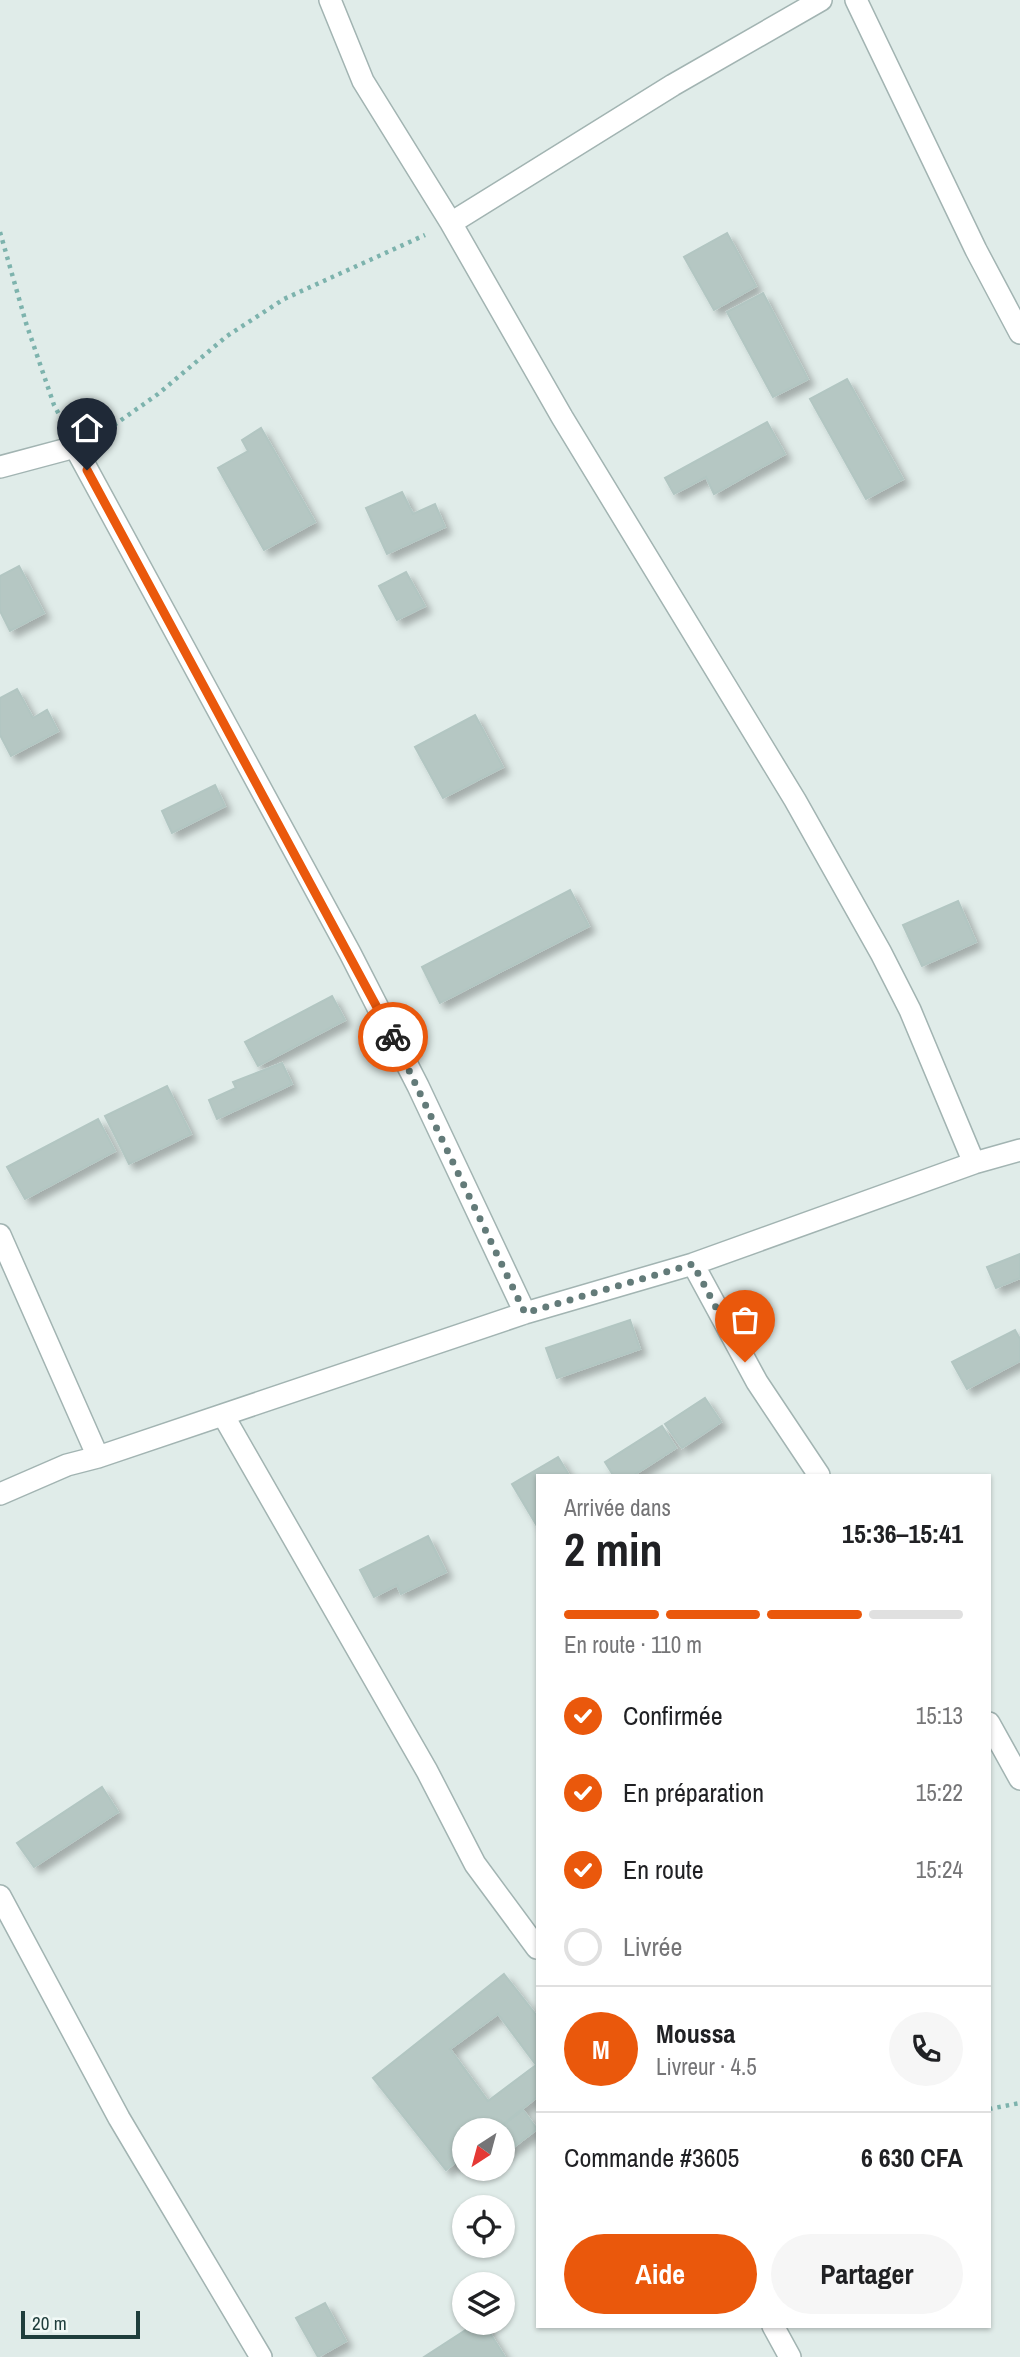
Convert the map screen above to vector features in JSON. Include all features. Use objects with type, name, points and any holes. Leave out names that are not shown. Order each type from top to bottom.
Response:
[{"type":"street","points":[[330,0],[363,81],[451,223],[562,417],[796,800],[910,1010],[974,1163]]},
{"type":"street","points":[[451,223],[673,85],[821,0]]},
{"type":"street","points":[[856,0],[975,250],[1020,332]]},
{"type":"street","points":[[0,467],[75,447],[350,953],[418,1086],[525,1313]]},
{"type":"street","points":[[0,1494],[66,1465],[98,1457],[525,1313],[693,1264],[974,1163],[1020,1150]]},
{"type":"street","points":[[0,1235],[98,1457]]},
{"type":"street","points":[[693,1264],[757,1382],[818,1474]]},
{"type":"street","points":[[223,1415],[427,1771],[475,1864],[508,1913],[536,1947]]},
{"type":"street","points":[[991,1727],[1020,1779]]},
{"type":"street","points":[[0,1896],[119,2118],[261,2357]]},
{"type":"street","points":[[774,2328],[790,2357]]},
{"type":"path","points":[[0,232],[54,405],[75,447],[99,436],[158,394],[227,335],[284,299],[451,223]]},
{"type":"path","points":[[991,2109],[1020,2103]]},
{"type":"building","points":[[727,233],[756,286],[714,310],[684,257]]},
{"type":"building","points":[[763,293],[808,379],[773,397],[727,312]]},
{"type":"building","points":[[847,379],[903,479],[866,499],[810,399]]},
{"type":"building","points":[[767,422],[785,454],[714,494],[706,477],[674,494],[665,478]]},
{"type":"building","points":[[261,428],[315,522],[264,550],[218,468],[248,451],[242,440]]},
{"type":"building","points":[[402,492],[413,514],[435,504],[445,527],[387,554],[366,508]]},
{"type":"building","points":[[19,566],[44,613],[10,631],[0,611],[0,576]]},
{"type":"building","points":[[406,572],[425,606],[397,620],[379,586]]},
{"type":"building","points":[[17,689],[33,718],[47,710],[58,731],[11,756],[0,735],[0,698]]},
{"type":"building","points":[[475,715],[503,767],[443,798],[415,747]]},
{"type":"building","points":[[215,785],[225,806],[172,833],[162,811]]},
{"type":"building","points":[[570,890],[589,926],[440,1003],[422,967]]},
{"type":"building","points":[[958,901],[976,942],[922,966],[903,925]]},
{"type":"building","points":[[332,996],[345,1020],[258,1066],[245,1042]]},
{"type":"building","points":[[282,1063],[292,1084],[217,1119],[209,1100],[236,1088],[233,1082]]},
{"type":"building","points":[[167,1086],[191,1134],[129,1164],[105,1116]]},
{"type":"building","points":[[98,1119],[115,1151],[25,1199],[7,1167]]},
{"type":"building","points":[[1020,1254],[1020,1278],[996,1288],[987,1267]]},
{"type":"building","points":[[630,1320],[640,1349],[557,1378],[546,1348]]},
{"type":"building","points":[[1015,1330],[1020,1339],[1020,1361],[967,1389],[952,1362]]},
{"type":"building","points":[[705,1398],[721,1422],[682,1448],[665,1424]]},
{"type":"building","points":[[662,1426],[676,1448],[636,1474],[612,1474],[605,1462]]},
{"type":"building","points":[[558,1457],[568,1474],[536,1474],[536,1524],[512,1484]]},
{"type":"building","points":[[428,1536],[446,1572],[401,1594],[397,1585],[374,1597],[360,1570]]},
{"type":"building","points":[[102,1787],[118,1812],[34,1867],[17,1843]]},
{"type":"building","points":[[504,1974],[536,2015],[536,2065],[536,2098],[511,2118],[452,2118],[452,2165],[446,2170],[373,2078]],"holes":[[[498,2014],[536,2065],[488,2101],[450,2049]]]},
{"type":"building","points":[[523,2110],[536,2130],[515,2146],[515,2118],[513,2118]]},
{"type":"building","points":[[325,2303],[346,2341],[318,2357],[296,2318]]},
{"type":"building","points":[[458,2335],[491,2335],[505,2357],[424,2357]]},
{"type":"way so far","points":[[393,1037],[525,1313],[693,1264],[745,1362]]},
{"type":"route","points":[[87,470],[393,1037]]}]
